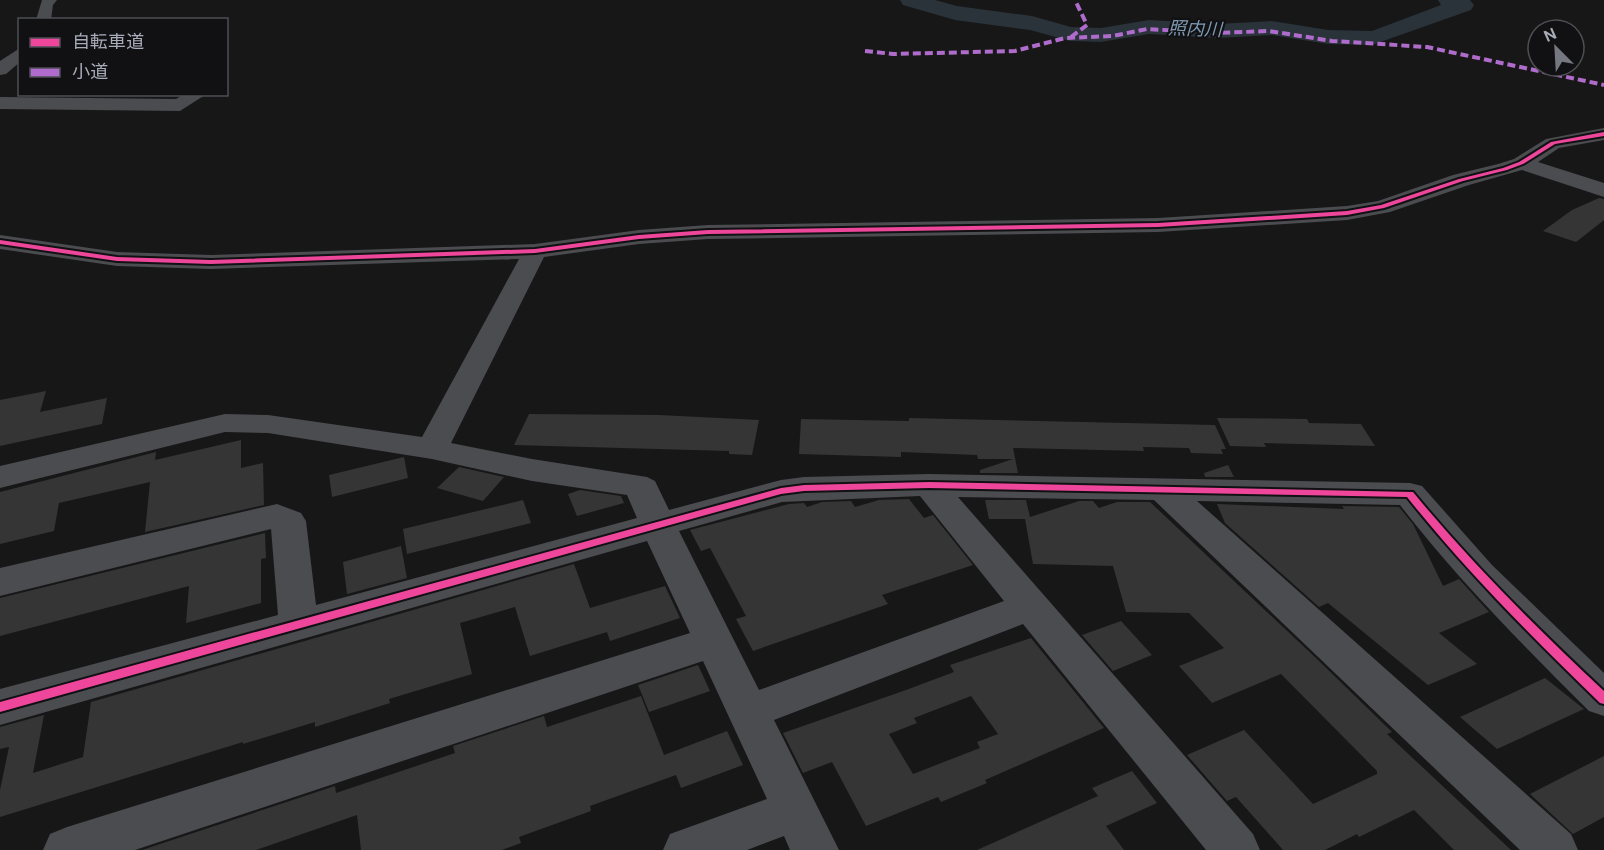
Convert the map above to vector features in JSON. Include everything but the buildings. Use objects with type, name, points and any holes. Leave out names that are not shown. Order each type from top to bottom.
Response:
[{"type":"street","points":[[43,18],[46,4],[50,0]]},
{"type":"street","points":[[0,70],[18,55]]},
{"type":"street","points":[[0,103],[180,105],[194,96]]},
{"type":"street","points":[[0,242],[117,258],[211,262],[535,251],[639,237],[708,232],[1158,225],[1296,218],[1382,207],[1521,163],[1553,143],[1604,134]]},
{"type":"street","points":[[1521,163],[1604,190]]},
{"type":"street","points":[[432,449],[535,251]]},
{"type":"street","points":[[0,477],[225,423],[268,424],[432,449],[532,470],[627,482],[643,489],[657,524],[805,830],[687,850]]},
{"type":"street","points":[[929,485],[1236,850]]},
{"type":"street","points":[[0,707],[781,491],[804,488],[929,485],[1410,494],[1433,524],[1535,632],[1604,699]]},
{"type":"street","points":[[1162,489],[1554,850]]},
{"type":"street","points":[[0,582],[277,516],[288,521],[298,625]]},
{"type":"street","points":[[747,712],[1031,606]]},
{"type":"street","points":[[67,850],[714,641]]},
{"type":"waterway","name":"照内川","points":[[911,0],[955,13],[1032,23],[1070,34],[1101,35],[1149,27],[1218,31],[1272,28],[1328,37],[1372,38],[1419,19],[1463,5],[1449,0]]},
{"type":"marked path","points":[[1071,37],[1087,25],[1075,0]]},
{"type":"marked path","points":[[865,51],[893,54],[1015,51],[1065,38],[1113,36],[1147,29],[1217,33],[1269,31],[1332,41],[1427,47],[1604,85]]},
{"type":"cycle path","points":[[0,242],[117,259],[211,262],[535,251],[639,237],[708,232],[1158,225],[1347,213],[1382,207],[1461,180],[1505,169],[1521,163],[1553,143],[1604,134]]},
{"type":"cycle path","points":[[0,707],[781,491],[804,488],[929,485],[1410,494],[1479,574],[1604,699]]}]
